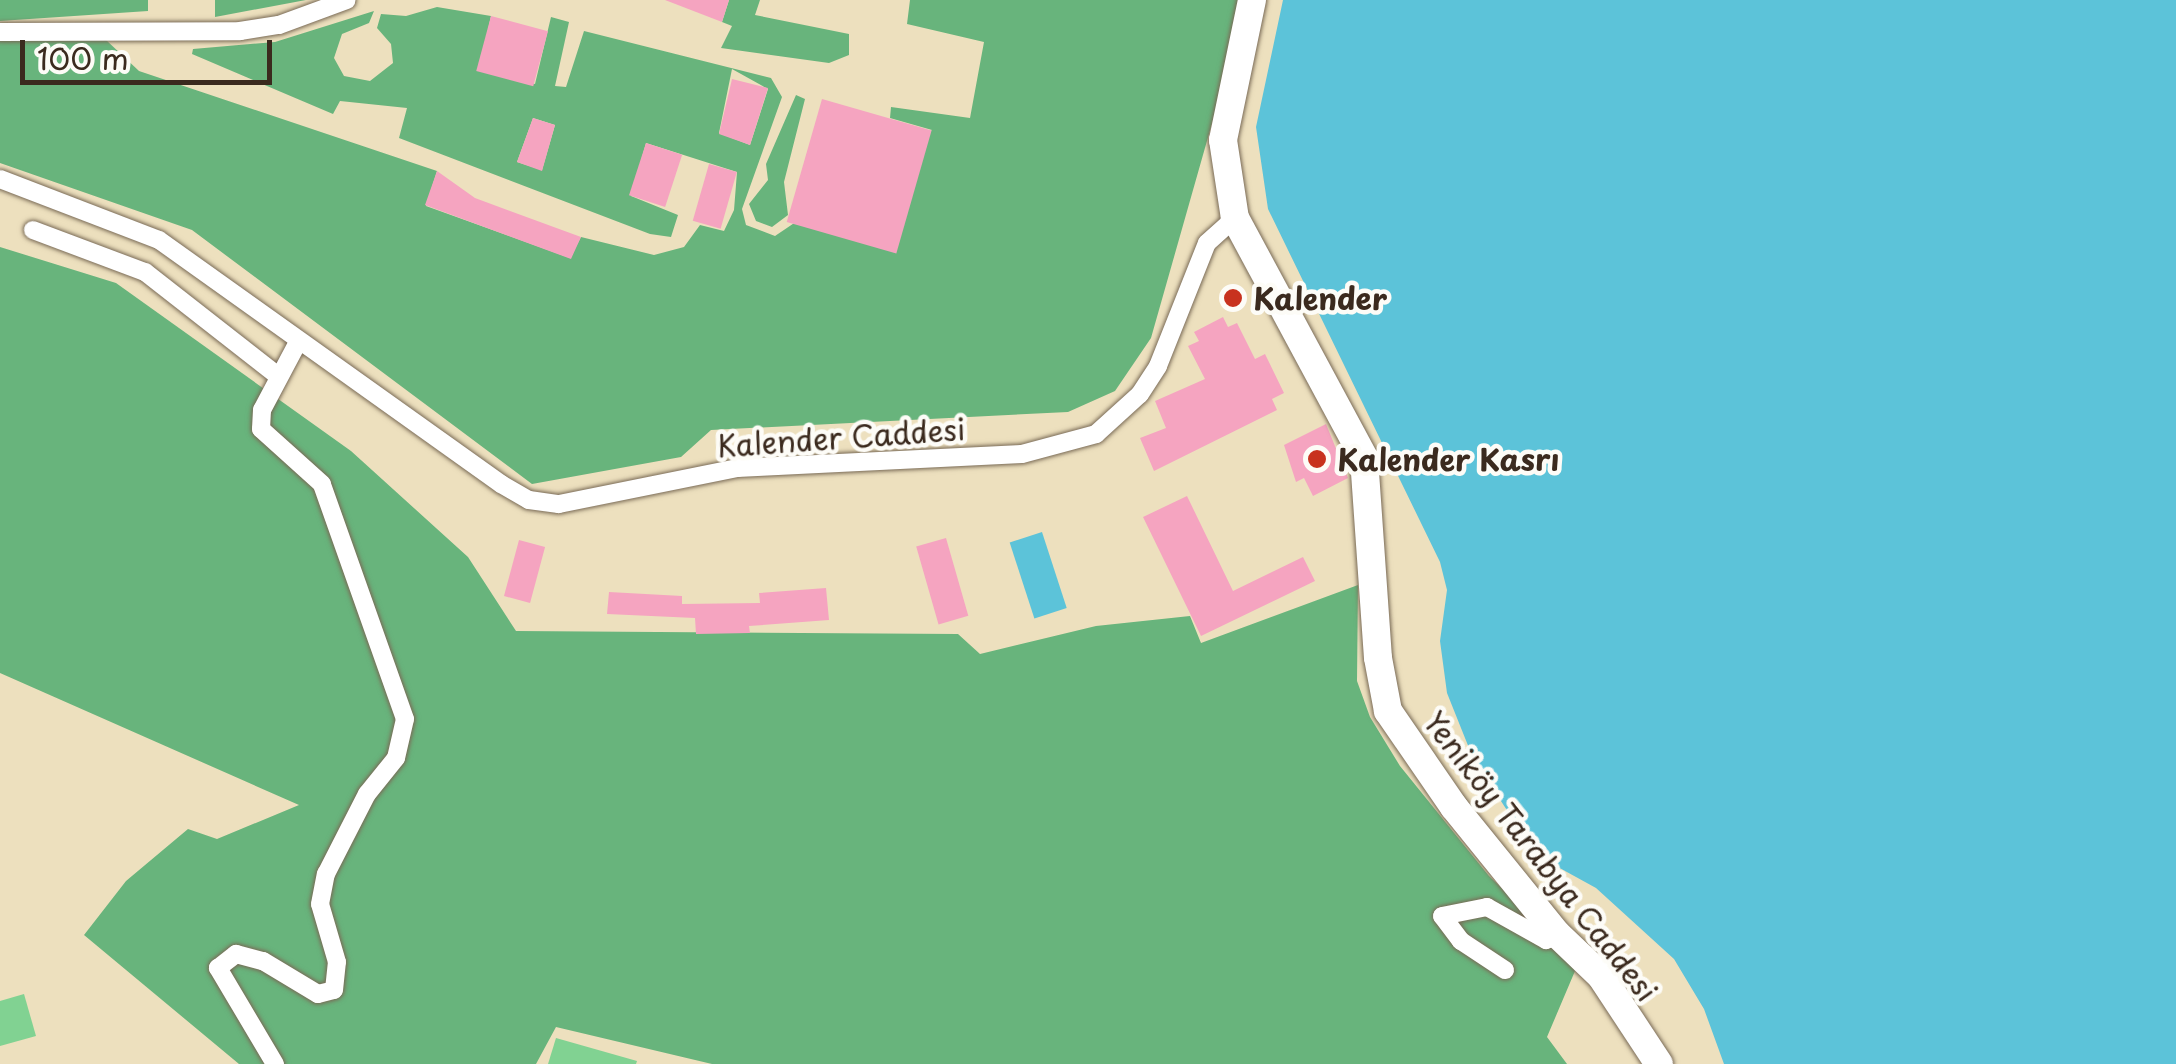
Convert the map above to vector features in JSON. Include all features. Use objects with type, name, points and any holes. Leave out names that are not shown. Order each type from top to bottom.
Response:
[{"type":"main road","name":"Yeniköy Tarabya Caddesi","points":[[1252,0],[1224,140],[1235,218],[1364,458],[1378,658],[1388,711],[1454,807],[1558,934],[1602,976],[1659,1064]]},
{"type":"street","points":[[0,32],[240,31],[292,21],[347,0]]},
{"type":"street","name":"Kalender Caddesi","points":[[0,179],[160,240],[501,484],[530,500],[558,504],[736,468],[1022,454],[1096,434],[1140,394],[1171,340],[1207,243],[1235,218]]},
{"type":"street","points":[[33,230],[145,272],[278,376]]},
{"type":"street","points":[[275,1064],[218,968],[236,954],[263,961],[318,994],[334,990],[337,962],[320,904],[326,874],[367,794],[396,758],[405,719],[322,484],[304,463],[270,444],[261,429],[278,376],[298,342]]},
{"type":"street","points":[[1505,970],[1461,941],[1442,916],[1487,907],[1546,940],[1558,934]]},
{"type":"green space","points":[[0,0],[148,0],[148,11],[0,21]]},
{"type":"green space","points":[[215,0],[306,0],[215,17]]},
{"type":"green space","points":[[729,0],[760,0],[755,15],[849,34],[849,55],[829,63],[721,48],[732,26],[722,22]]},
{"type":"green space","points":[[910,0],[1247,0],[1151,338],[1115,391],[1068,412],[711,430],[681,457],[532,484],[192,230],[0,163],[0,41],[105,39],[139,71],[437,171],[426,206],[570,258],[581,237],[654,255],[684,247],[700,225],[724,231],[734,210],[737,172],[646,143],[631,196],[678,215],[671,237],[650,234],[399,138],[407,108],[340,101],[333,114],[192,54],[193,49],[275,42],[374,11],[369,23],[342,34],[334,58],[344,76],[370,81],[393,63],[391,44],[377,28],[381,14],[406,16],[437,7],[491,16],[479,70],[535,84],[551,17],[569,22],[555,86],[566,87],[584,31],[771,78],[782,97],[742,209],[746,225],[775,236],[932,130],[890,118],[891,107],[970,118],[984,42],[907,24]],"holes":[[[732,69],[768,89],[750,145],[719,133]],[[533,118],[555,125],[542,170],[517,162]]]},
{"type":"green space","points":[[796,95],[805,99],[784,182],[788,215],[772,227],[756,221],[749,204],[768,180],[766,164]]},
{"type":"green space","points":[[0,247],[116,283],[351,451],[468,557],[516,631],[958,634],[980,654],[1096,626],[1190,616],[1201,643],[1358,585],[1357,681],[1370,717],[1400,766],[1489,876],[1559,943],[1575,971],[1547,1037],[1567,1064],[712,1064],[556,1027],[536,1064],[239,1064],[84,935],[126,881],[188,829],[217,839],[299,805],[0,673]]},
{"type":"green space","points":[[24,994],[36,1036],[0,1046],[0,1001]]},
{"type":"green space","points":[[556,1038],[637,1061],[548,1064]]},
{"type":"water","points":[[1283,0],[2176,0],[2176,1064],[1724,1064],[1704,1009],[1674,959],[1596,888],[1536,855],[1473,758],[1447,693],[1440,641],[1447,590],[1440,562],[1268,209],[1256,127]]},
{"type":"water","points":[[1042,532],[1067,608],[1034,619],[1010,543]]},
{"type":"building","points":[[665,0],[729,0],[722,22]]},
{"type":"building","points":[[491,16],[548,31],[533,86],[476,71]]},
{"type":"building","points":[[732,79],[768,88],[750,145],[719,134]]},
{"type":"building","points":[[822,99],[932,130],[896,253],[787,222]]},
{"type":"building","points":[[533,118],[555,125],[542,171],[517,162]]},
{"type":"building","points":[[646,143],[682,155],[665,207],[629,195]]},
{"type":"building","points":[[709,164],[737,172],[721,229],[693,221]]},
{"type":"building","points":[[437,171],[475,198],[581,237],[571,259],[425,205]]},
{"type":"building","points":[[1223,317],[1228,327],[1237,323],[1255,359],[1265,354],[1284,393],[1272,399],[1277,410],[1154,471],[1140,438],[1166,428],[1155,401],[1205,379],[1188,346],[1199,341],[1194,332]]},
{"type":"building","name":"Kalender Kasrı","points":[[1326,424],[1348,478],[1313,496],[1304,478],[1296,482],[1284,445]]},
{"type":"building","points":[[1187,496],[1233,591],[1303,557],[1315,581],[1201,636],[1143,517]]},
{"type":"building","points":[[946,538],[968,616],[939,624],[916,547]]},
{"type":"building","points":[[519,540],[545,547],[530,603],[504,596]]},
{"type":"building","points":[[826,588],[829,620],[749,626],[750,633],[696,634],[695,618],[607,614],[609,592],[682,596],[682,604],[760,603],[759,593]]},
{"type":"place","name":"Kalender","points":[[1233,298]]},
{"type":"place","name":"Kalender Kasrı","points":[[1317,459]]}]
